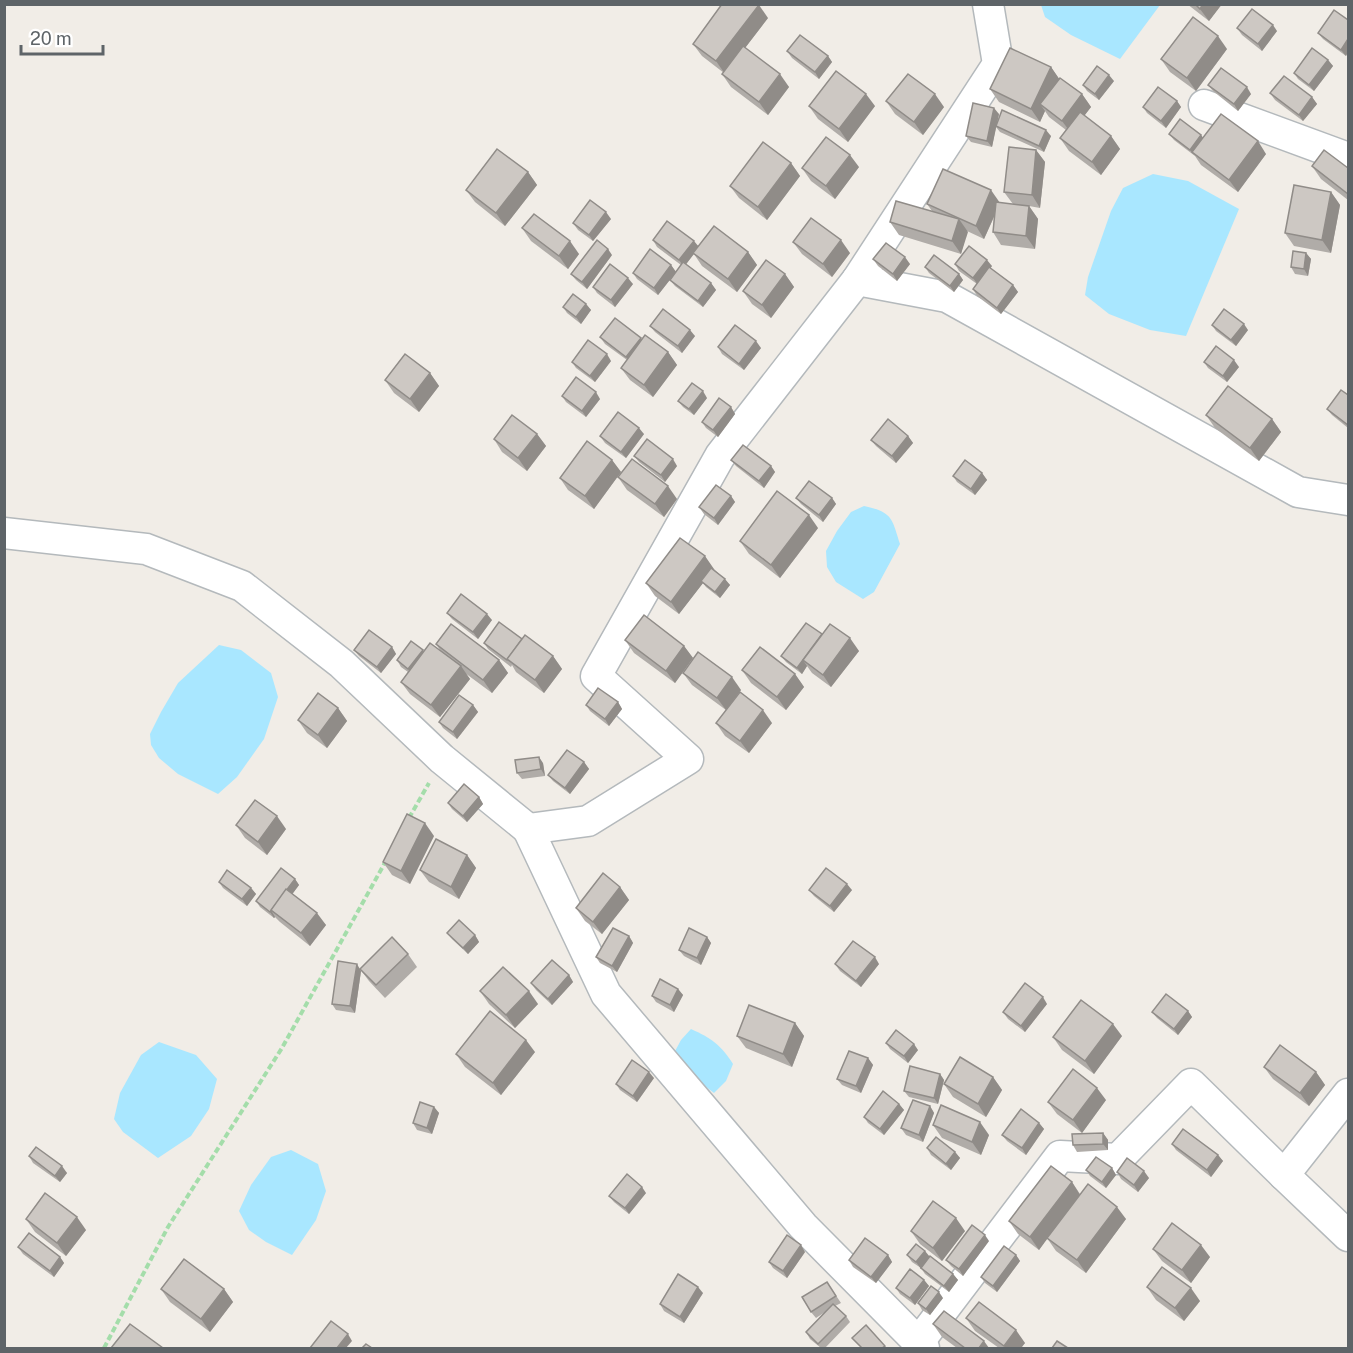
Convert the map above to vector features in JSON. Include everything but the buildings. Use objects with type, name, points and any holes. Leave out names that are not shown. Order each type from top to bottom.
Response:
[{"type":"street","points":[[528,829],[588,821],[688,759],[596,676],[720,456],[857,280],[998,64],[988,4]]},
{"type":"street","points":[[1204,105],[1348,158]]},
{"type":"street","points":[[857,280],[947,297],[1298,492],[1348,500]]},
{"type":"street","points":[[4,533],[146,549],[242,586],[342,664],[442,759],[528,829],[606,994],[803,1226],[921,1346],[1060,1156],[1118,1159],[1191,1084],[1348,1236]]},
{"type":"street","points":[[1284,1175],[1348,1094]]},
{"type":"path","points":[[408,821],[442,759]]},
{"type":"path","points":[[104,1348],[168,1227],[282,1048],[391,852]]},
{"type":"water","points":[[1041,4],[1160,5],[1120,59],[1071,35],[1045,17]]},
{"type":"water","points":[[1153,174],[1188,181],[1239,209],[1186,336],[1150,330],[1109,314],[1085,295],[1088,277],[1111,211],[1123,188]]},
{"type":"water","points":[[864,506],[881,511],[890,518],[900,544],[874,592],[863,599],[836,582],[827,567],[826,551],[851,512]]},
{"type":"water","points":[[219,645],[241,650],[271,673],[278,697],[264,739],[237,777],[218,794],[178,774],[159,758],[151,745],[150,734],[178,683]]},
{"type":"water","points":[[691,1029],[715,1043],[733,1064],[726,1081],[714,1093],[689,1074],[674,1053],[681,1040]]},
{"type":"water","points":[[159,1042],[196,1055],[217,1079],[209,1109],[191,1136],[158,1158],[123,1132],[114,1119],[120,1093],[141,1055]]},
{"type":"water","points":[[291,1150],[318,1164],[326,1191],[316,1220],[292,1255],[266,1242],[249,1230],[239,1211],[251,1185],[271,1157]]}]
